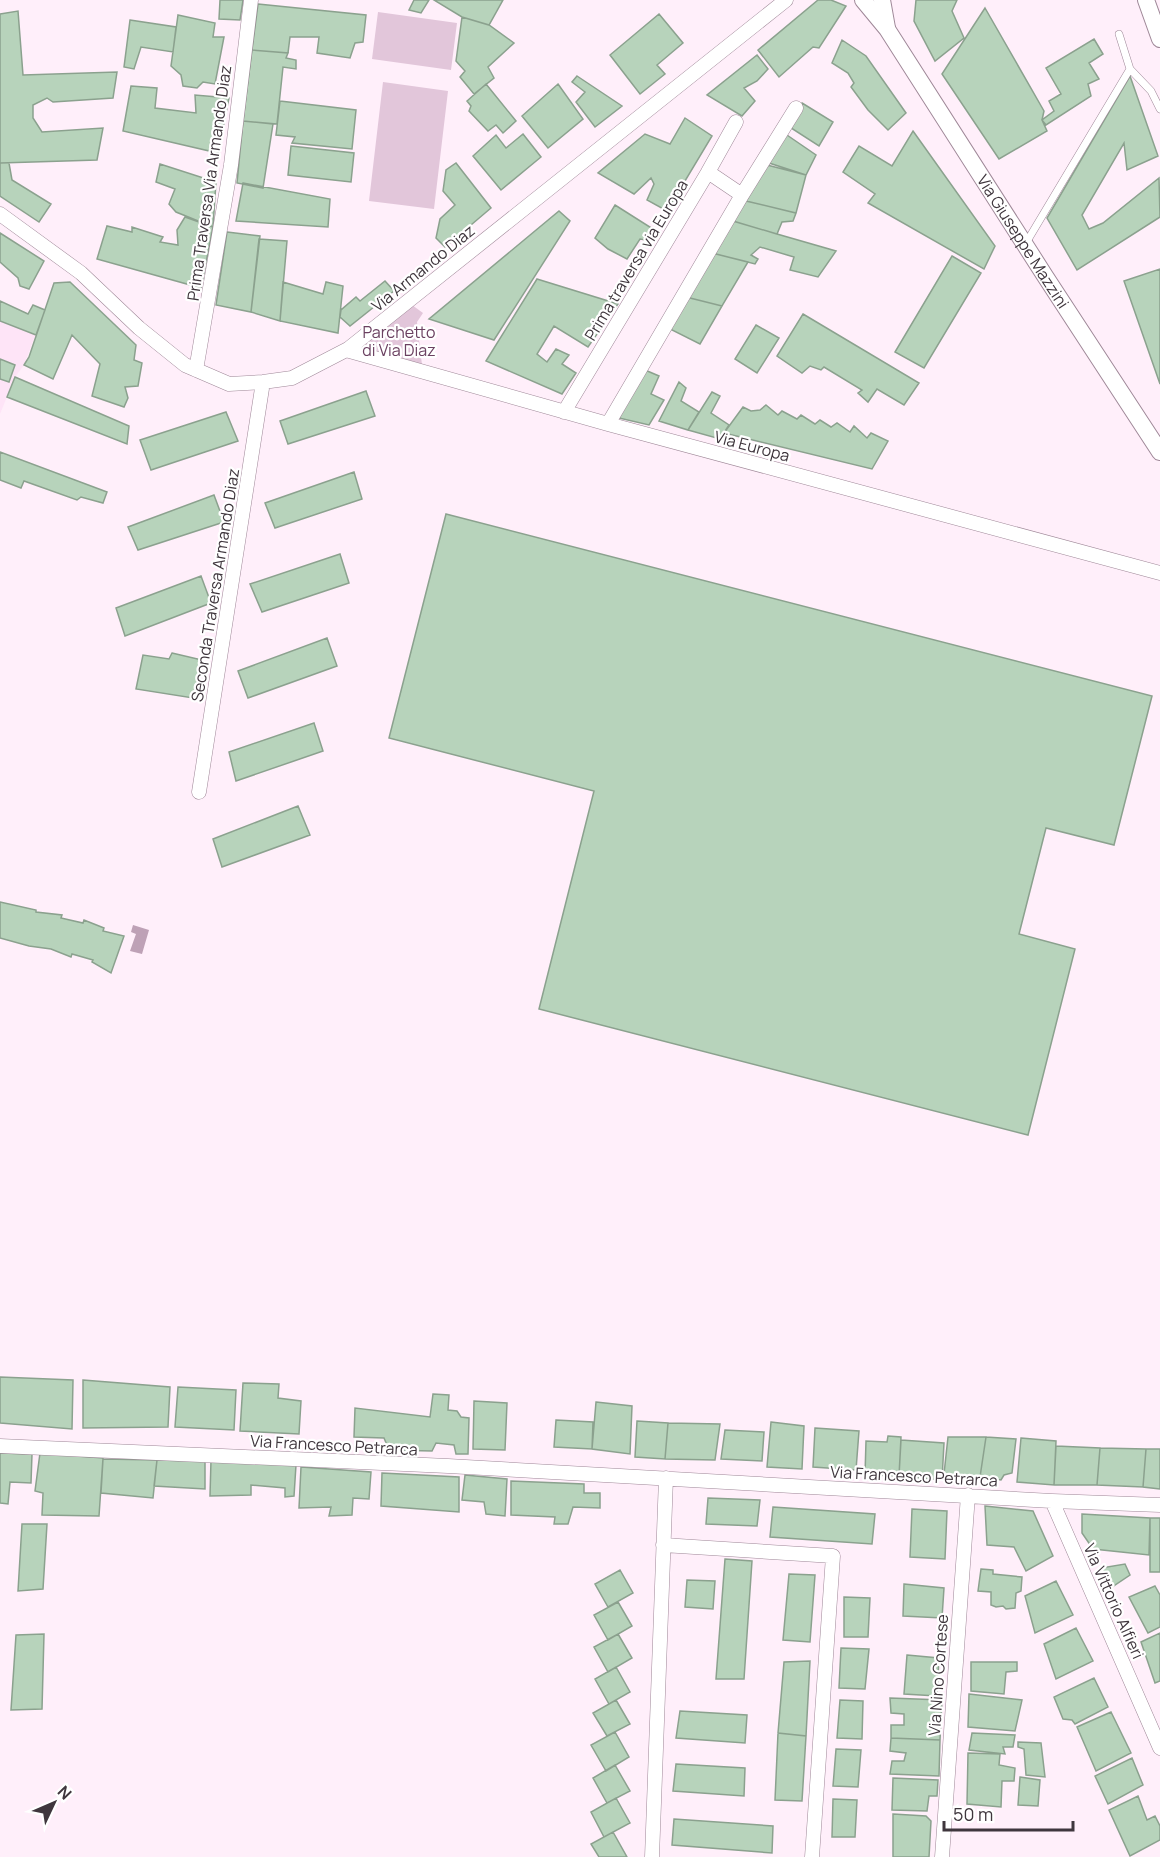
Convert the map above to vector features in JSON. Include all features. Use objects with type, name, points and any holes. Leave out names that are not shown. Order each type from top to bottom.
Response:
[{"type":"street","name":"Prima Traversa Via Armando Diaz","points":[[196,370],[231,165],[251,0]]},
{"type":"street","name":"Via Armando Diaz","points":[[0,214],[81,273],[139,328],[184,365],[229,384],[292,378],[347,350],[786,0]]},
{"type":"street","name":"Via Giuseppe Mazzini","points":[[856,0],[872,3],[1025,245],[1160,452]]},
{"type":"street","points":[[1146,0],[1160,39]]},
{"type":"street","points":[[608,424],[742,195],[796,108]]},
{"type":"street","points":[[708,172],[736,122]]},
{"type":"street","name":"Prima traversa via Europa","points":[[564,412],[708,172],[742,195]]},
{"type":"street","name":"Via Europa","points":[[347,350],[564,412],[1156,574]]},
{"type":"street","name":"Seconda Traversa Armando Diaz","points":[[199,792],[263,382]]},
{"type":"street","name":"Via Francesco Petrarca","points":[[0,1446],[666,1478],[1052,1501],[1160,1505]]},
{"type":"street","points":[[652,1857],[666,1478]]},
{"type":"street","name":"Via Nino Cortese","points":[[942,1857],[968,1496]]},
{"type":"street","name":"Via Vittorio Alfieri","points":[[1052,1501],[1160,1748]]},
{"type":"street","points":[[663,1545],[833,1556],[812,1857]]},
{"type":"lane","points":[[1119,34],[1130,69],[1151,91],[1160,109]]},
{"type":"lane","points":[[1025,245],[1130,69]]},
{"type":"shaded area","points":[[0,301],[28,314],[33,305],[45,310],[24,365],[15,377],[0,414]]},
{"type":"shaded area","points":[[133,925],[149,930],[142,954],[130,951],[136,934],[131,932]]},
{"type":"green space","points":[[378,12],[457,23],[451,70],[372,59]]},
{"type":"green space","points":[[383,82],[448,91],[434,209],[369,201]]},
{"type":"green space","name":"Parchetto di Via Diaz","points":[[412,305],[423,313],[417,322],[422,365],[366,351],[366,344]]},
{"type":"building","points":[[220,0],[243,0],[240,20],[219,19]]},
{"type":"building","points":[[414,0],[429,0],[421,13],[409,10]]},
{"type":"building","points":[[434,0],[503,0],[489,25],[462,17]]},
{"type":"building","points":[[818,0],[831,0],[846,6],[819,48],[813,47],[779,77],[758,50]]},
{"type":"building","points":[[916,0],[957,0],[952,11],[964,38],[935,61],[914,21]]},
{"type":"building","points":[[258,4],[366,15],[363,42],[355,43],[350,58],[317,53],[319,37],[290,37],[288,53],[252,50]]},
{"type":"building","points":[[985,8],[1044,111],[1042,120],[1047,131],[999,159],[942,74]]},
{"type":"building","points":[[18,11],[23,75],[117,72],[113,98],[53,102],[47,98],[33,105],[33,118],[42,132],[103,128],[97,160],[0,163],[0,14]]},
{"type":"building","points":[[659,14],[683,43],[657,65],[665,74],[640,94],[610,55]]},
{"type":"building","points":[[178,15],[215,23],[213,37],[224,37],[215,84],[203,82],[197,88],[183,86],[181,75],[171,66]]},
{"type":"building","points":[[462,17],[489,25],[514,43],[488,67],[494,78],[474,94],[460,77],[465,71],[456,61]]},
{"type":"building","points":[[130,20],[176,27],[173,52],[141,47],[134,69],[124,67]]},
{"type":"building","points":[[1094,39],[1103,54],[1089,63],[1099,79],[1088,84],[1091,96],[1046,125],[1042,120],[1054,111],[1049,101],[1061,94],[1046,68]]},
{"type":"building","points":[[842,40],[866,56],[906,113],[888,130],[868,110],[851,87],[854,83],[848,73],[832,63]]},
{"type":"building","points":[[252,50],[288,53],[286,58],[296,60],[296,69],[283,67],[277,124],[243,121]]},
{"type":"building","points":[[757,55],[768,69],[757,81],[744,88],[755,101],[742,116],[707,95]]},
{"type":"building","points":[[577,76],[622,106],[595,127],[576,102],[585,92],[572,82]]},
{"type":"building","points":[[1130,76],[1158,156],[1127,170],[1124,143],[1082,215],[1089,229],[1103,223],[1159,178],[1160,217],[1077,270],[1047,218]]},
{"type":"building","points":[[486,84],[516,121],[503,133],[496,125],[488,131],[469,111],[471,106],[467,101]]},
{"type":"building","points":[[558,84],[583,119],[548,148],[522,116]]},
{"type":"building","points":[[131,86],[157,88],[155,108],[196,113],[195,95],[229,98],[218,153],[123,131]]},
{"type":"building","points":[[280,101],[356,110],[352,149],[292,143],[295,137],[276,135]]},
{"type":"building","points":[[802,103],[833,122],[819,146],[788,126]]},
{"type":"building","points":[[685,118],[712,136],[667,211],[647,200],[654,184],[651,178],[634,194],[598,173],[645,134],[670,144]]},
{"type":"building","points":[[243,121],[273,124],[263,188],[237,183]]},
{"type":"building","points":[[913,131],[995,246],[984,269],[868,203],[875,194],[843,172],[859,146],[892,166]]},
{"type":"building","points":[[784,133],[816,155],[806,175],[766,162]]},
{"type":"building","points":[[523,134],[541,157],[501,190],[473,156],[496,135],[506,148]]},
{"type":"building","points":[[291,146],[354,153],[351,182],[288,175]]},
{"type":"building","points":[[0,163],[9,163],[12,180],[51,204],[39,222],[0,196]]},
{"type":"building","points":[[456,163],[491,208],[445,247],[436,238],[440,219],[455,205],[443,191],[446,170]]},
{"type":"building","points":[[160,164],[216,182],[213,227],[176,212],[169,204],[175,189],[156,182]]},
{"type":"building","points":[[767,165],[806,175],[796,213],[746,201]]},
{"type":"building","points":[[243,183],[330,199],[328,227],[236,221]]},
{"type":"building","points":[[746,201],[796,213],[793,221],[782,222],[777,234],[733,221]]},
{"type":"building","points":[[615,205],[653,229],[646,240],[640,239],[627,259],[608,249],[595,238]]},
{"type":"building","points":[[559,211],[570,221],[494,340],[429,319]]},
{"type":"building","points":[[185,217],[213,227],[201,288],[97,259],[107,226],[132,232],[132,227],[163,237],[160,242],[178,245],[177,230]]},
{"type":"building","points":[[733,221],[836,251],[818,277],[790,270],[794,257],[760,247],[751,255],[758,259],[755,264],[712,253]]},
{"type":"building","points":[[227,232],[260,236],[251,312],[216,305]]},
{"type":"building","points":[[0,233],[44,261],[29,289],[20,286],[18,278],[0,262]]},
{"type":"building","points":[[259,239],[287,241],[280,321],[251,312]]},
{"type":"building","points":[[712,253],[748,262],[722,306],[686,297]]},
{"type":"building","points":[[952,256],[981,273],[924,368],[895,352]]},
{"type":"building","points":[[1160,269],[1160,384],[1124,281]]},
{"type":"building","points":[[537,279],[618,304],[588,347],[554,326],[537,354],[547,362],[556,349],[569,355],[562,364],[576,373],[562,394],[486,361]]},
{"type":"building","points":[[385,281],[394,291],[350,326],[340,317],[341,310],[356,297],[360,301]]},
{"type":"building","points":[[70,282],[136,345],[134,360],[142,363],[138,386],[125,387],[128,398],[124,407],[92,396],[100,364],[72,335],[53,379],[24,365],[29,357],[54,283]]},
{"type":"building","points":[[283,282],[323,294],[326,282],[343,286],[338,333],[280,321]]},
{"type":"building","points":[[686,297],[722,306],[700,344],[670,329]]},
{"type":"building","points":[[0,301],[28,314],[33,305],[45,310],[36,335],[0,321]]},
{"type":"building","points":[[803,314],[919,383],[904,405],[877,389],[868,402],[858,393],[862,390],[824,367],[821,370],[810,366],[802,373],[777,356]]},
{"type":"building","points":[[756,325],[779,338],[757,373],[735,359]]},
{"type":"building","points":[[0,359],[15,365],[9,382],[0,379]]},
{"type":"building","points":[[645,370],[659,376],[651,394],[664,400],[649,425],[619,418]]},
{"type":"building","points":[[15,377],[129,426],[127,444],[7,397]]},
{"type":"building","points":[[679,382],[686,388],[681,401],[699,412],[688,430],[659,421]]},
{"type":"building","points":[[366,391],[375,416],[288,444],[280,421]]},
{"type":"building","points":[[712,392],[720,396],[711,413],[729,425],[720,439],[688,430]]},
{"type":"building","points":[[766,405],[778,415],[782,411],[797,419],[801,415],[815,424],[820,420],[831,427],[837,423],[850,432],[854,426],[867,438],[871,433],[888,441],[872,469],[724,433],[743,407],[751,411],[760,410]]},
{"type":"building","points":[[226,412],[238,441],[151,470],[140,440]]},
{"type":"building","points":[[0,452],[107,492],[103,503],[81,497],[77,500],[24,481],[21,488],[0,480]]},
{"type":"building","points":[[354,472],[362,499],[275,528],[265,503]]},
{"type":"building","points":[[214,495],[224,522],[138,550],[128,527]]},
{"type":"building","points":[[446,514],[1152,696],[1114,845],[1046,828],[1019,934],[1075,949],[1028,1135],[539,1009],[594,791],[389,738]]},
{"type":"building","points":[[340,554],[349,583],[262,612],[250,584]]},
{"type":"building","points":[[201,576],[211,603],[125,636],[116,608]]},
{"type":"building","points":[[327,638],[337,666],[248,698],[238,671]]},
{"type":"building","points":[[172,653],[202,660],[193,698],[136,689],[143,655],[169,659]]},
{"type":"building","points":[[314,723],[323,751],[236,781],[229,752]]},
{"type":"building","points":[[298,806],[310,835],[222,867],[213,839]]},
{"type":"building","points":[[0,902],[36,910],[36,912],[62,915],[61,918],[83,923],[84,920],[104,928],[103,931],[124,936],[111,973],[92,962],[93,960],[72,954],[71,957],[51,949],[0,938]]},
{"type":"building","points":[[0,1377],[73,1380],[72,1429],[0,1423]]},
{"type":"building","points":[[83,1380],[170,1387],[168,1427],[83,1428]]},
{"type":"building","points":[[243,1383],[279,1384],[278,1398],[301,1401],[299,1434],[240,1431]]},
{"type":"building","points":[[178,1387],[236,1390],[234,1430],[175,1427]]},
{"type":"building","points":[[433,1394],[449,1395],[448,1410],[457,1411],[461,1417],[469,1418],[468,1454],[456,1454],[454,1445],[436,1443],[432,1451],[389,1450],[384,1438],[354,1437],[355,1408],[430,1417]]},
{"type":"building","points":[[474,1401],[507,1403],[505,1450],[473,1449]]},
{"type":"building","points":[[596,1402],[632,1406],[630,1454],[592,1449]]},
{"type":"building","points":[[556,1420],[593,1422],[592,1449],[554,1447]]},
{"type":"building","points":[[637,1421],[668,1423],[665,1459],[635,1457]]},
{"type":"building","points":[[771,1422],[804,1426],[802,1469],[767,1467]]},
{"type":"building","points":[[668,1423],[720,1424],[715,1460],[665,1459]]},
{"type":"building","points":[[815,1428],[859,1431],[856,1470],[813,1467]]},
{"type":"building","points":[[725,1430],[764,1432],[762,1461],[721,1459]]},
{"type":"building","points":[[888,1436],[901,1437],[899,1476],[865,1475],[866,1441],[887,1442]]},
{"type":"building","points":[[948,1437],[986,1437],[980,1477],[944,1474]]},
{"type":"building","points":[[986,1437],[1016,1439],[1012,1473],[1004,1475],[1001,1480],[980,1477]]},
{"type":"building","points":[[1021,1438],[1056,1441],[1054,1485],[1017,1482]]},
{"type":"building","points":[[901,1440],[944,1443],[942,1480],[899,1476]]},
{"type":"building","points":[[1056,1446],[1100,1448],[1097,1485],[1054,1485]]},
{"type":"building","points":[[1100,1448],[1146,1449],[1143,1487],[1097,1485]]},
{"type":"building","points":[[1146,1449],[1160,1449],[1160,1489],[1143,1487]]},
{"type":"building","points":[[0,1453],[32,1454],[31,1483],[10,1482],[8,1504],[0,1503]]},
{"type":"building","points":[[40,1453],[103,1458],[99,1516],[42,1515],[43,1493],[35,1491]]},
{"type":"building","points":[[103,1459],[157,1460],[153,1498],[101,1493]]},
{"type":"building","points":[[157,1460],[205,1461],[205,1489],[154,1486]]},
{"type":"building","points":[[211,1460],[296,1465],[294,1496],[285,1497],[285,1488],[251,1485],[251,1495],[210,1496]]},
{"type":"building","points":[[301,1467],[371,1472],[369,1499],[353,1498],[352,1515],[329,1516],[331,1507],[299,1508]]},
{"type":"building","points":[[382,1473],[459,1477],[459,1512],[381,1506]]},
{"type":"building","points":[[465,1475],[507,1479],[505,1516],[486,1514],[484,1502],[462,1500]]},
{"type":"building","points":[[511,1481],[584,1484],[584,1493],[600,1493],[600,1508],[573,1507],[568,1524],[554,1524],[555,1517],[511,1515]]},
{"type":"building","points":[[708,1498],[760,1500],[757,1526],[706,1524]]},
{"type":"building","points":[[985,1506],[1033,1511],[1053,1556],[1026,1571],[1014,1547],[987,1545]]},
{"type":"building","points":[[773,1507],[875,1514],[872,1544],[770,1537]]},
{"type":"building","points":[[912,1509],[947,1511],[945,1559],[910,1557]]},
{"type":"building","points":[[1082,1514],[1150,1518],[1149,1555],[1093,1549],[1082,1533]]},
{"type":"building","points":[[1150,1518],[1160,1518],[1160,1572],[1150,1572]]},
{"type":"building","points":[[22,1524],[47,1524],[43,1589],[18,1591]]},
{"type":"building","points":[[725,1559],[752,1561],[744,1679],[716,1679]]},
{"type":"building","points":[[1125,1564],[1130,1575],[1109,1589],[1101,1568]]},
{"type":"building","points":[[981,1569],[993,1570],[993,1574],[1022,1577],[1021,1591],[1016,1593],[1015,1608],[1006,1609],[1003,1606],[991,1605],[991,1592],[978,1591]]},
{"type":"building","points":[[620,1570],[633,1593],[608,1607],[595,1584]]},
{"type":"building","points":[[789,1574],[815,1575],[810,1642],[783,1640]]},
{"type":"building","points":[[687,1580],[715,1581],[713,1609],[685,1607]]},
{"type":"building","points":[[1056,1581],[1073,1615],[1035,1633],[1025,1596]]},
{"type":"building","points":[[904,1584],[944,1588],[942,1618],[903,1616]]},
{"type":"building","points":[[1155,1586],[1160,1595],[1160,1627],[1148,1633],[1129,1597]]},
{"type":"building","points":[[844,1597],[870,1598],[868,1637],[844,1637]]},
{"type":"building","points":[[618,1602],[632,1626],[608,1640],[594,1615]]},
{"type":"building","points":[[1076,1628],[1093,1661],[1056,1679],[1044,1644]]},
{"type":"building","points":[[1160,1633],[1160,1681],[1155,1683],[1141,1642]]},
{"type":"building","points":[[44,1634],[42,1709],[11,1710],[16,1635]]},
{"type":"building","points":[[618,1634],[632,1658],[608,1672],[594,1647]]},
{"type":"building","points":[[841,1648],[869,1649],[865,1689],[839,1688]]},
{"type":"building","points":[[907,1655],[939,1658],[937,1696],[904,1694]]},
{"type":"building","points":[[810,1661],[806,1736],[778,1733],[784,1662]]},
{"type":"building","points":[[971,1662],[1017,1662],[1017,1671],[1006,1672],[1004,1694],[971,1691]]},
{"type":"building","points":[[616,1667],[630,1692],[609,1704],[595,1679]]},
{"type":"building","points":[[1094,1678],[1108,1707],[1075,1724],[1072,1720],[1063,1719],[1054,1697]]},
{"type":"building","points":[[969,1694],[1022,1700],[1015,1731],[968,1727]]},
{"type":"building","points":[[890,1698],[942,1700],[940,1740],[891,1738],[891,1725],[904,1725],[904,1714],[891,1713]]},
{"type":"building","points":[[616,1700],[630,1724],[607,1736],[593,1713]]},
{"type":"building","points":[[840,1700],[863,1701],[862,1739],[837,1738]]},
{"type":"building","points":[[680,1711],[747,1715],[745,1743],[676,1738]]},
{"type":"building","points":[[1111,1712],[1131,1753],[1096,1771],[1077,1727]]},
{"type":"building","points":[[615,1732],[629,1757],[606,1771],[591,1745]]},
{"type":"building","points":[[778,1733],[806,1736],[802,1801],[775,1800]]},
{"type":"building","points":[[972,1733],[1015,1735],[1013,1747],[1003,1747],[1005,1754],[969,1750]]},
{"type":"building","points":[[891,1738],[940,1740],[939,1776],[890,1774],[892,1761],[904,1761],[906,1753],[890,1751]]},
{"type":"building","points":[[1018,1742],[1041,1743],[1045,1777],[1026,1775],[1024,1749],[1018,1747]]},
{"type":"building","points":[[836,1749],[861,1750],[858,1787],[833,1786]]},
{"type":"building","points":[[968,1753],[1000,1754],[999,1765],[1015,1768],[1014,1781],[1002,1781],[1001,1807],[967,1804]]},
{"type":"building","points":[[1132,1758],[1143,1785],[1108,1804],[1095,1776]]},
{"type":"building","points":[[676,1764],[745,1768],[744,1796],[673,1791]]},
{"type":"building","points":[[615,1765],[630,1791],[607,1803],[593,1778]]},
{"type":"building","points":[[1020,1777],[1040,1780],[1038,1806],[1018,1805]]},
{"type":"building","points":[[893,1778],[938,1780],[937,1796],[929,1796],[927,1811],[892,1810]]},
{"type":"building","points":[[1138,1796],[1147,1820],[1155,1816],[1160,1826],[1160,1840],[1130,1856],[1109,1810]]},
{"type":"building","points":[[616,1798],[630,1823],[604,1837],[591,1812]]},
{"type":"building","points":[[833,1799],[857,1800],[855,1837],[832,1837]]},
{"type":"building","points":[[893,1814],[926,1816],[931,1821],[929,1857],[893,1857]]},
{"type":"building","points":[[674,1819],[773,1826],[772,1853],[672,1845]]},
{"type":"building","points":[[613,1832],[627,1857],[599,1857],[591,1844]]}]
